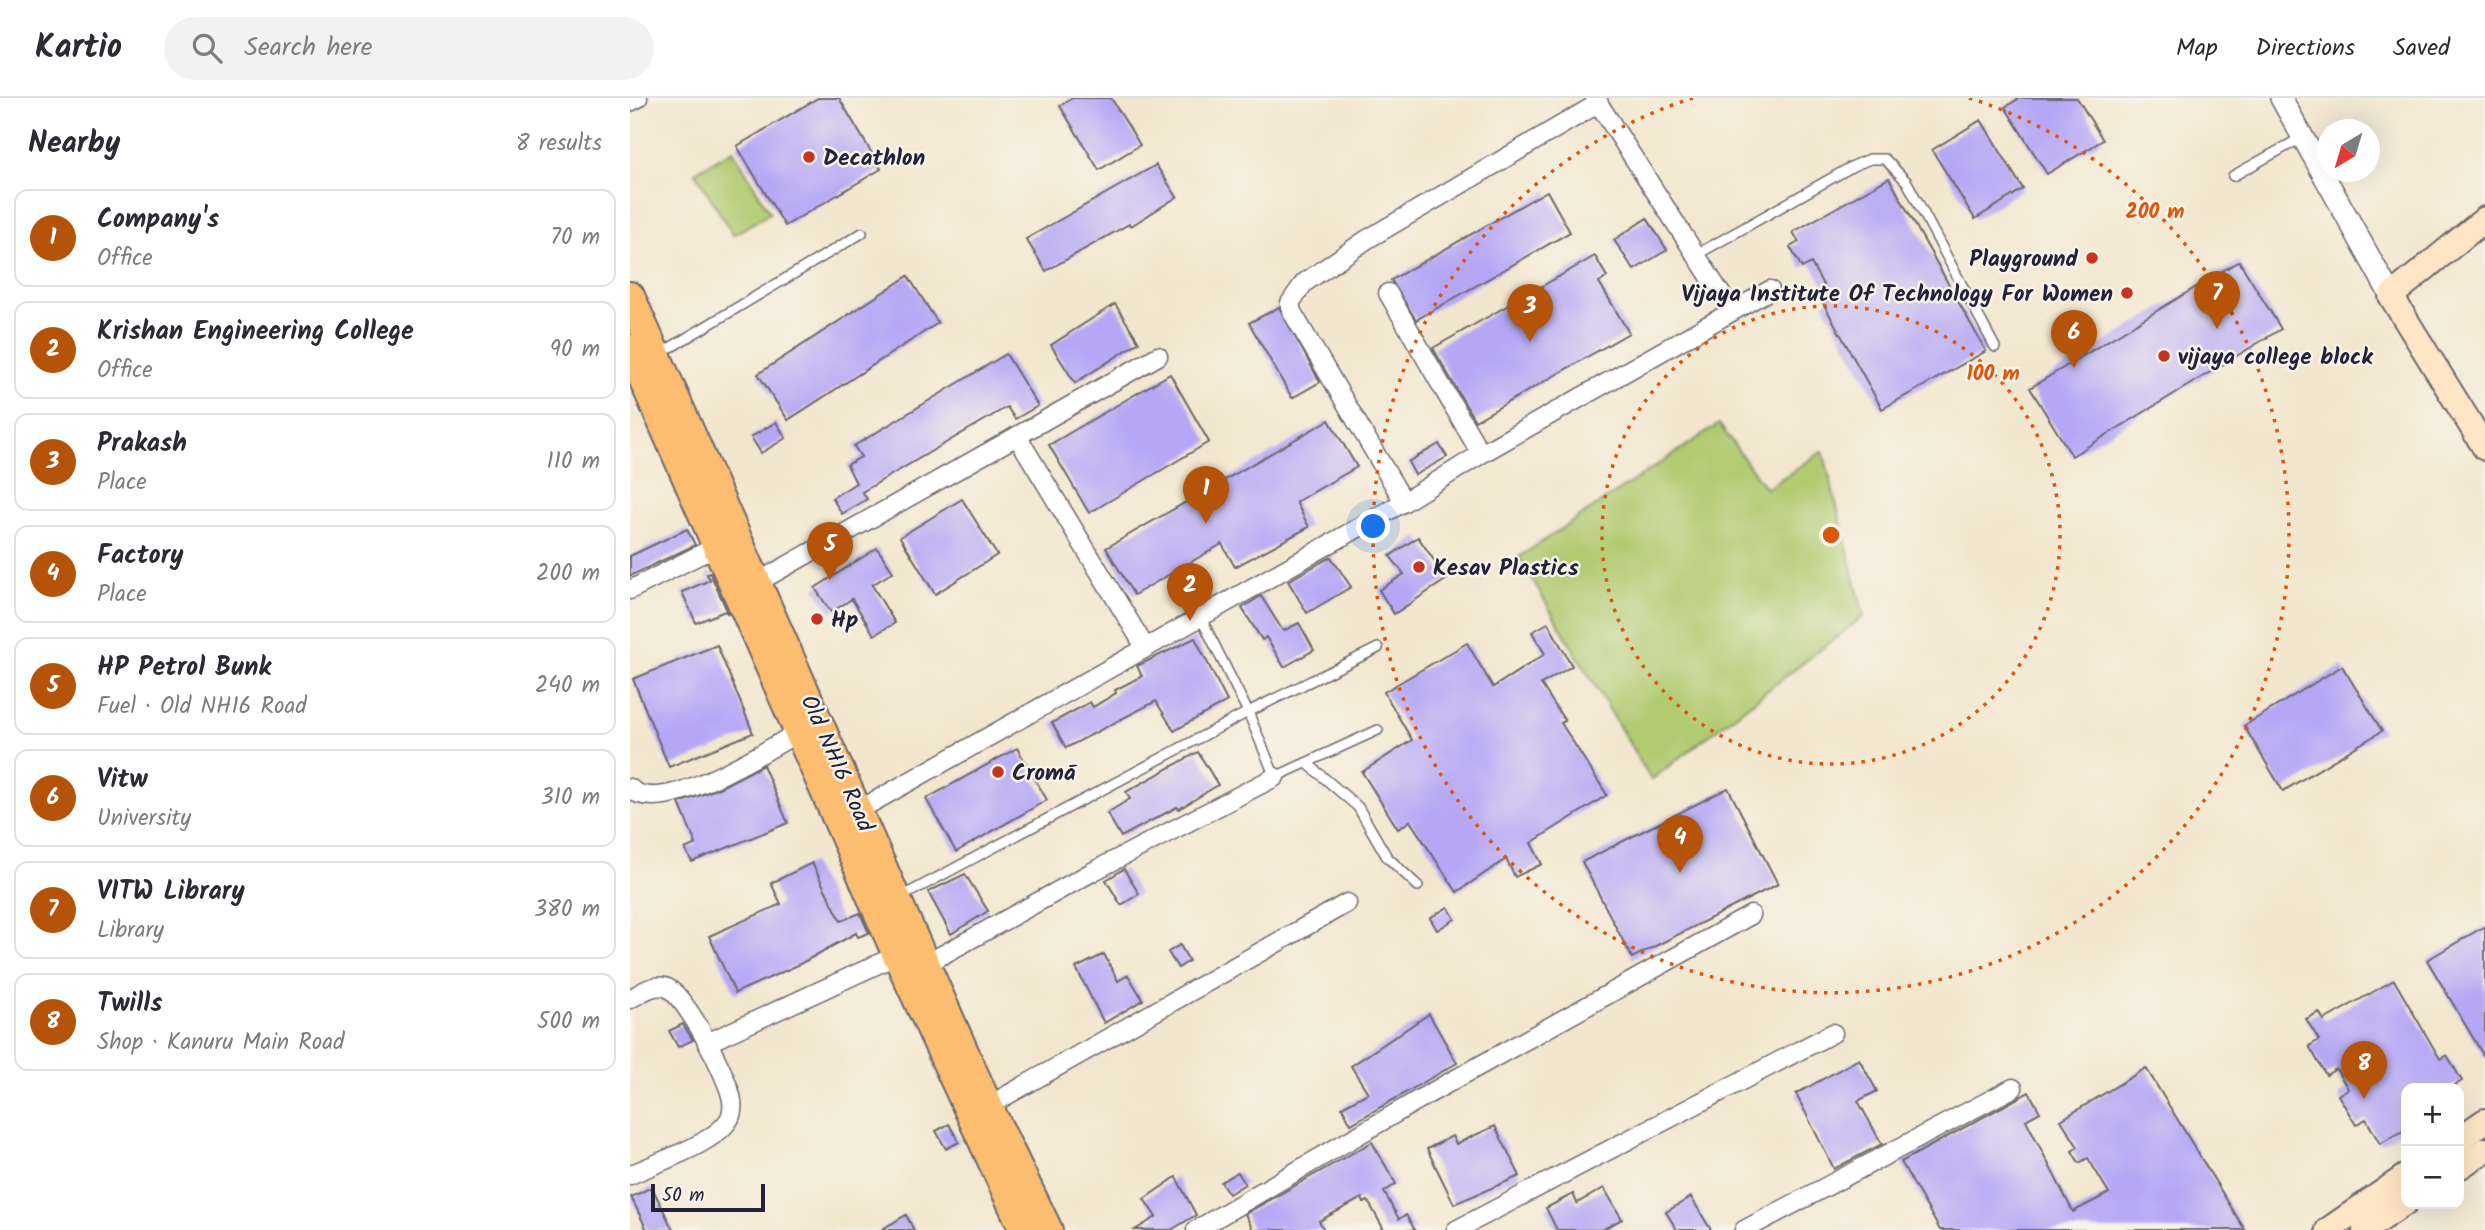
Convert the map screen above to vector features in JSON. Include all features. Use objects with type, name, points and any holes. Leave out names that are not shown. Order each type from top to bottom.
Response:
[{"type":"main road","points":[[2485,219],[2391,296],[2485,449]]},
{"type":"main road","name":"Old NH16 Road","points":[[630,296],[643,352],[717,546],[801,731],[1048,1230]]},
{"type":"main road","name":"Old NH16 Road","points":[[643,352],[758,582],[859,810],[897,898],[914,955],[1024,1230]]},
{"type":"main road","points":[[2464,1136],[2485,1121]]},
{"type":"main road","points":[[2464,1164],[2485,1150]]},
{"type":"main road","points":[[2328,1230],[2401,1179]]},
{"type":"main road","points":[[2376,1227],[2401,1206]]},
{"type":"street","points":[[630,102],[638,98]]},
{"type":"street","points":[[2281,98],[2391,296]]},
{"type":"street","points":[[1404,502],[1292,312],[1290,303],[1304,283],[1366,240],[1597,101],[1732,311]]},
{"type":"street","points":[[859,810],[1404,502],[1481,454],[1770,290]]},
{"type":"street","points":[[1388,293],[1481,454]]},
{"type":"street","points":[[758,582],[1158,356]]},
{"type":"street","points":[[1017,436],[1146,647]]},
{"type":"street","points":[[630,590],[717,546]]},
{"type":"street","points":[[630,788],[634,792],[659,798],[685,793],[801,731]]},
{"type":"street","points":[[707,1043],[914,955],[1093,872],[1275,777]]},
{"type":"street","points":[[988,1106],[1347,903]]},
{"type":"street","points":[[1196,1230],[1424,1096],[1751,915]]},
{"type":"street","points":[[630,999],[654,986],[667,987],[679,997],[707,1043],[732,1099],[731,1118],[720,1132],[630,1175]]},
{"type":"street","points":[[1456,1230],[1833,1033]]},
{"type":"street","points":[[1744,1230],[2013,1088]]},
{"type":"lane","points":[[2233,176],[2303,137]]},
{"type":"lane","points":[[1696,255],[1853,166],[1870,159],[1885,159],[1907,182],[1995,347]]},
{"type":"lane","points":[[643,352],[862,233]]},
{"type":"lane","points":[[1200,616],[1248,712],[1275,777],[1378,730]]},
{"type":"lane","points":[[897,898],[1248,712],[1378,648]]},
{"type":"lane","points":[[1308,764],[1358,807],[1387,857],[1418,886]]},
{"type":"green space","points":[[733,150],[770,213],[733,235],[695,172]]},
{"type":"green space","points":[[1719,424],[1766,489],[1823,451],[1864,616],[1651,780],[1519,557]]},
{"type":"building","name":"Decathlon","points":[[818,98],[839,98],[881,169],[785,226],[737,146]]},
{"type":"building","points":[[1072,98],[1111,98],[1140,145],[1099,170],[1060,106]]},
{"type":"building","points":[[2020,98],[2077,98],[2103,140],[2047,174],[2005,107]]},
{"type":"building","points":[[1981,120],[2023,189],[1975,219],[1932,150]]},
{"type":"building","points":[[1156,165],[1177,197],[1131,226],[1129,224],[1046,271],[1026,239]]},
{"type":"building","points":[[1889,178],[1986,351],[1882,409],[1823,303],[1831,299],[1811,263],[1802,268],[1790,247],[1799,242],[1793,232]]},
{"type":"building","points":[[1547,191],[1570,232],[1416,320],[1391,280]]},
{"type":"building","points":[[1647,218],[1667,250],[1634,270],[1614,240]]},
{"type":"building","points":[[1595,256],[1607,277],[1599,282],[1629,333],[1475,421],[1433,348]]},
{"type":"building","name":"vijaya college block","points":[[2239,261],[2281,329],[2072,456],[2030,388]]},
{"type":"building","points":[[908,276],[938,323],[788,420],[758,374]]},
{"type":"building","points":[[1115,304],[1139,342],[1075,383],[1051,345]]},
{"type":"building","points":[[1279,307],[1320,382],[1292,398],[1249,323]]},
{"type":"building","points":[[1006,354],[1038,406],[1015,419],[1007,407],[862,492],[867,499],[842,514],[832,498],[856,483],[847,465],[861,457],[854,446]]},
{"type":"building","points":[[1170,374],[1209,442],[1089,513],[1049,445]]},
{"type":"building","points":[[1329,420],[1357,467],[1296,502],[1309,527],[1235,567],[1222,544],[1134,595],[1106,548]]},
{"type":"building","points":[[776,422],[786,438],[761,453],[751,437]]},
{"type":"building","points":[[1439,444],[1447,457],[1415,475],[1408,462]]},
{"type":"building","points":[[962,499],[997,555],[935,594],[900,537]]},
{"type":"building","points":[[687,529],[695,545],[630,576],[630,556]]},
{"type":"building","name":"Kesav Plastics","points":[[1418,537],[1447,579],[1394,614],[1379,590],[1404,574],[1390,556]]},
{"type":"building","points":[[877,548],[893,572],[872,585],[895,623],[874,635],[852,599],[831,612],[815,588]]},
{"type":"building","points":[[1331,557],[1351,587],[1307,613],[1288,581]]},
{"type":"building","points":[[710,573],[729,615],[725,611],[696,623],[682,592],[710,580],[707,574]]},
{"type":"building","points":[[1261,596],[1283,631],[1299,623],[1314,650],[1284,667],[1266,637],[1262,640],[1242,608]]},
{"type":"building","points":[[1548,623],[1572,666],[1541,684],[1565,721],[1561,723],[1607,795],[1531,843],[1542,864],[1515,877],[1506,859],[1457,892],[1410,821],[1398,829],[1362,772],[1412,740],[1384,692],[1467,643],[1493,687],[1545,654],[1532,632]]},
{"type":"building","points":[[1195,638],[1227,701],[1174,731],[1156,701],[1066,748],[1052,723],[1090,702],[1093,707],[1116,693],[1115,690],[1142,676],[1137,666]]},
{"type":"building","points":[[717,645],[753,733],[669,767],[633,679]]},
{"type":"building","points":[[2342,666],[2382,731],[2283,791],[2244,726]]},
{"type":"building","points":[[1017,748],[1047,800],[956,852],[926,799]]},
{"type":"building","points":[[1198,752],[1218,785],[1179,809],[1177,807],[1121,837],[1107,813],[1130,799],[1126,792]]},
{"type":"building","points":[[763,765],[788,823],[692,862],[685,849],[696,844],[679,803],[719,788]]},
{"type":"building","points":[[1728,788],[1778,884],[1632,958],[1582,862]]},
{"type":"building","points":[[812,863],[841,921],[860,913],[869,933],[858,937],[856,933],[798,965],[735,993],[709,936],[781,904],[771,883]]},
{"type":"building","points":[[1124,869],[1139,894],[1121,905],[1106,880]]},
{"type":"building","points":[[965,874],[988,911],[951,934],[928,892]]},
{"type":"building","points":[[1448,907],[1455,919],[1437,930],[1430,918]]},
{"type":"building","points":[[2485,926],[2485,1058],[2427,960]]},
{"type":"building","points":[[1180,945],[1189,961],[1178,968],[1168,952]]},
{"type":"building","points":[[1104,954],[1118,981],[1128,975],[1143,1000],[1104,1023],[1076,968]]},
{"type":"building","points":[[2394,980],[2440,1059],[2447,1055],[2462,1081],[2401,1083],[2401,1132],[2380,1144],[2366,1119],[2356,1125],[2338,1095],[2348,1089],[2336,1069],[2326,1075],[2309,1046],[2319,1040],[2306,1019],[2319,1012],[2324,1020]]},
{"type":"building","points":[[1429,1014],[1457,1063],[1351,1124],[1342,1107],[1368,1093],[1351,1066]]},
{"type":"building","points":[[683,1024],[693,1040],[678,1047],[669,1031]]},
{"type":"building","points":[[1859,1059],[1877,1091],[1858,1101],[1882,1144],[1834,1169],[1796,1094]]},
{"type":"building","points":[[2146,1068],[2245,1230],[1940,1230],[1901,1162],[2029,1092],[2040,1112],[2026,1120],[2073,1212],[2109,1193],[2088,1158],[2079,1163],[2072,1151],[2078,1147],[2061,1120]]},
{"type":"building","points":[[949,1124],[959,1142],[946,1149],[936,1131]]},
{"type":"building","points":[[1495,1126],[1520,1176],[1454,1204],[1427,1149],[1452,1136],[1456,1144]]},
{"type":"building","points":[[1372,1142],[1396,1184],[1384,1192],[1399,1219],[1406,1215],[1415,1230],[1380,1230],[1383,1228],[1368,1201],[1364,1203],[1362,1198],[1319,1221],[1324,1230],[1253,1230],[1245,1214]]},
{"type":"building","points":[[1238,1172],[1245,1184],[1229,1194],[1221,1182]]},
{"type":"building","points":[[1176,1177],[1196,1215],[1171,1230],[1135,1230],[1156,1217],[1144,1199]]},
{"type":"building","points":[[652,1187],[673,1230],[647,1230],[631,1197]]},
{"type":"building","points":[[1604,1188],[1622,1219],[1602,1230],[1557,1230],[1546,1208],[1573,1194],[1577,1203]]},
{"type":"building","points":[[1691,1197],[1711,1230],[1677,1230],[1666,1212]]},
{"type":"building","points":[[906,1215],[914,1230],[881,1230]]},
{"type":"place","name":"Decathlon","points":[[809,157]]},
{"type":"place","name":"Playground","points":[[2092,258]]},
{"type":"place","name":"Vijaya Institute Of Technology For Women","points":[[2127,293]]},
{"type":"place","name":"VITW Library","points":[[2217,329]]},
{"type":"place","name":"Prakash","points":[[1530,342]]},
{"type":"place","name":"vijaya college block","points":[[2164,356]]},
{"type":"place","name":"Vitw","points":[[2074,368]]},
{"type":"place","name":"Company's","points":[[1206,524]]},
{"type":"place","name":"Kesav Plastics","points":[[1419,567]]},
{"type":"place","name":"HP Petrol Bunk","points":[[830,580]]},
{"type":"place","name":"Hp","points":[[817,619]]},
{"type":"place","name":"Krishan Engineering College","points":[[1190,621]]},
{"type":"place","name":"Cromā","points":[[998,772]]},
{"type":"place","name":"Factory","points":[[1680,873]]},
{"type":"place","name":"Twills","points":[[2364,1099]]}]
